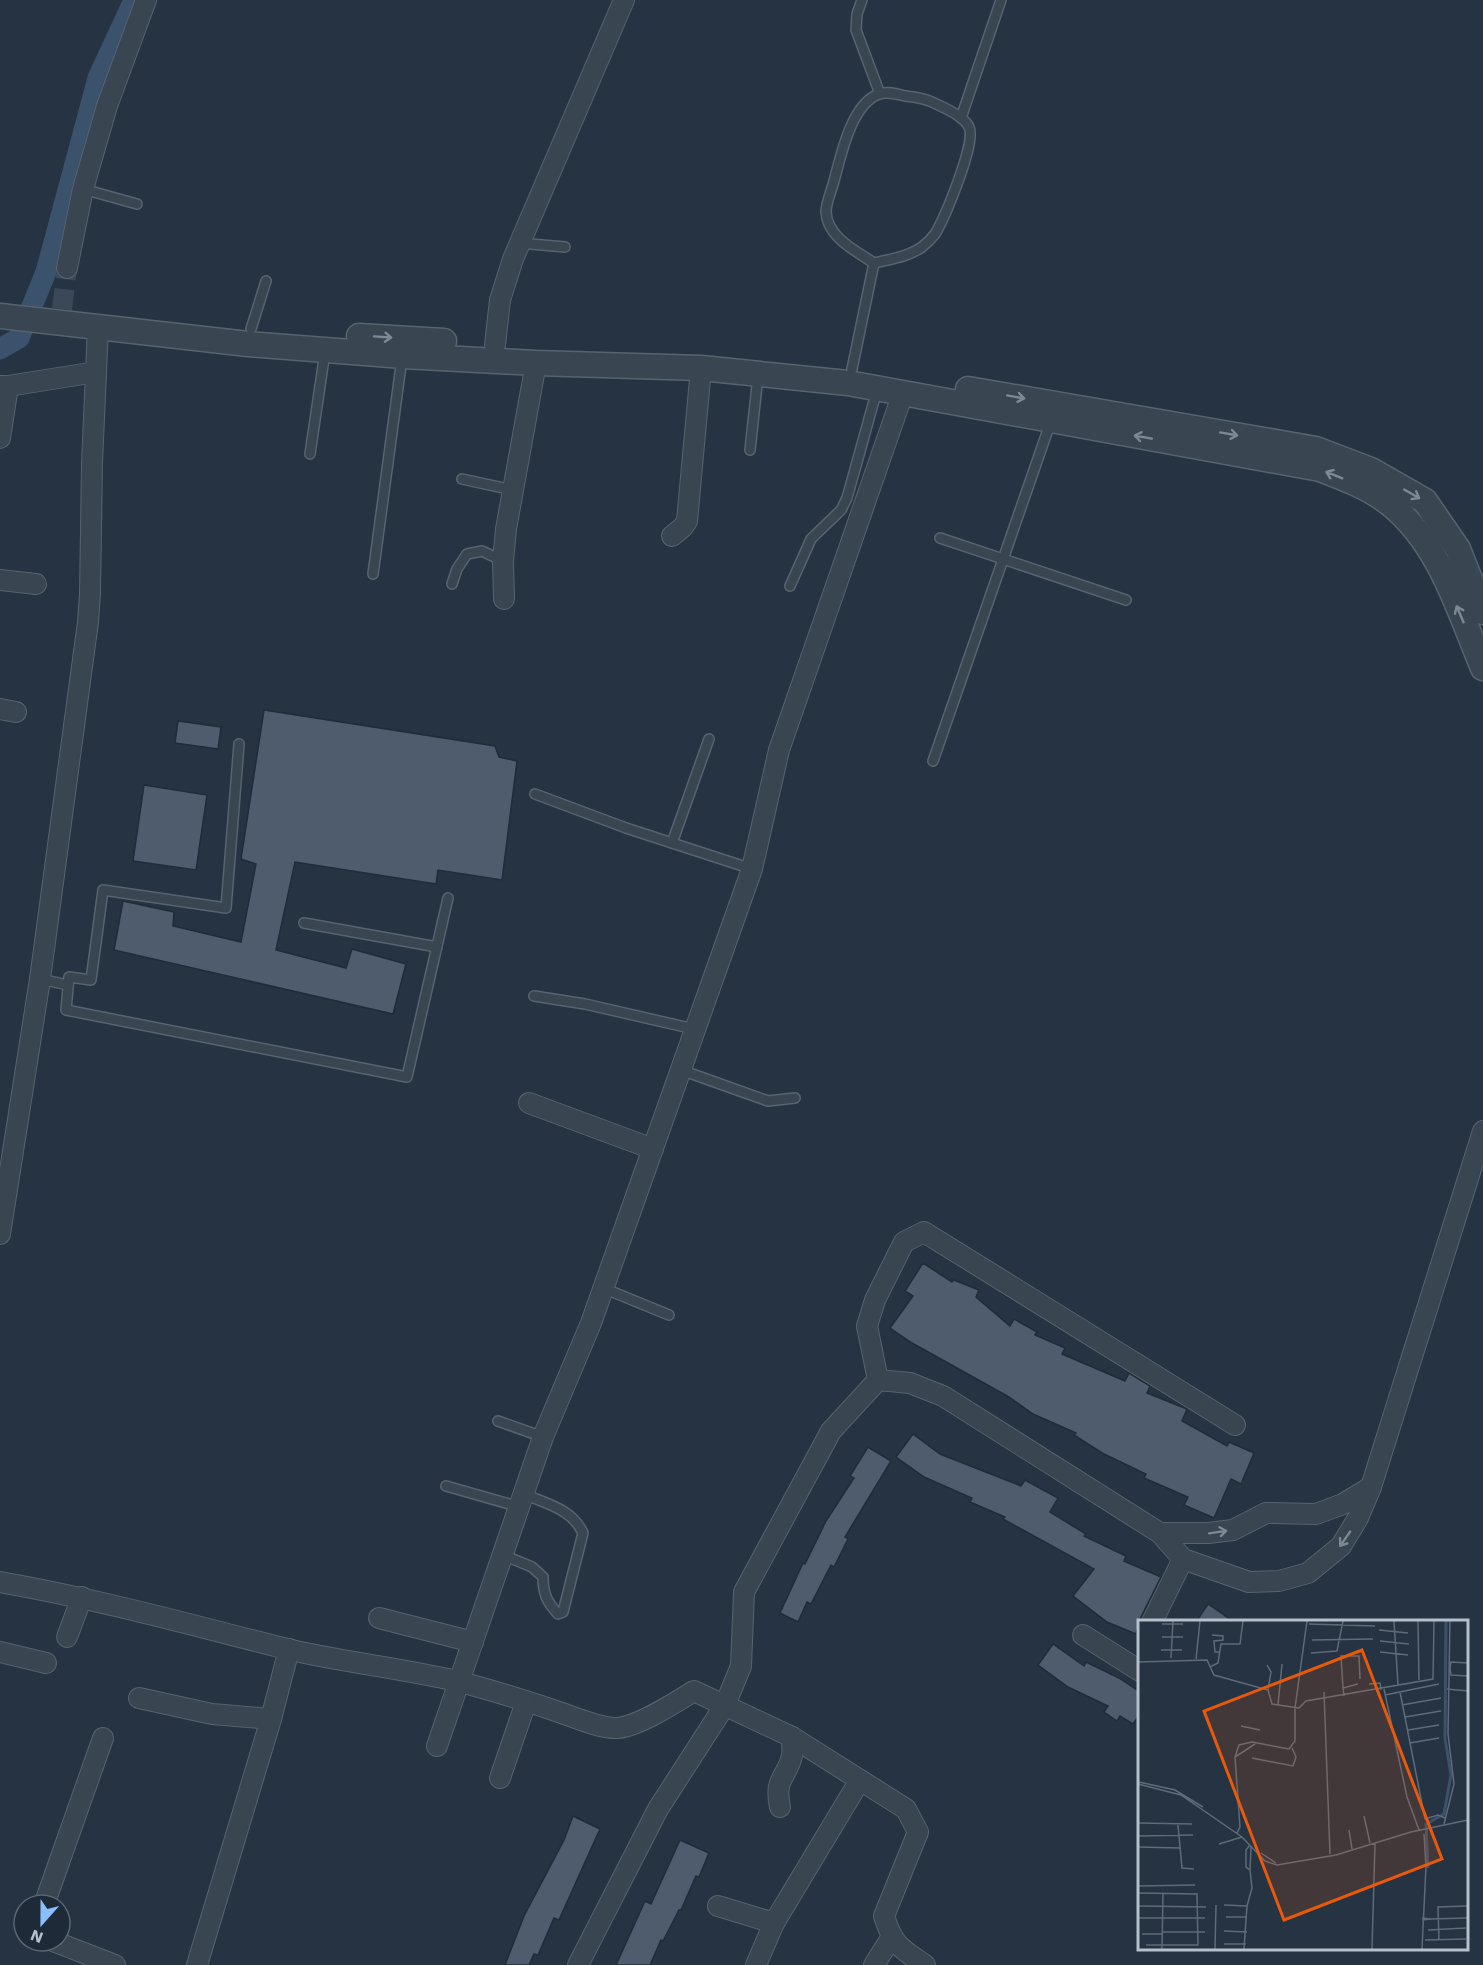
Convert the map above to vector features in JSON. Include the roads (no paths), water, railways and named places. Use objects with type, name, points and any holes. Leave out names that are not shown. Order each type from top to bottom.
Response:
[{"type":"street","points":[[67,268],[82,189],[107,106],[146,0]]},
{"type":"street","points":[[495,345],[500,300],[519,243],[624,0]]},
{"type":"street","points":[[1,311],[55,315],[325,350],[536,363],[700,368],[758,373],[878,388],[1320,469],[1354,483],[1390,504],[1418,532],[1434,555],[1483,668]]},
{"type":"street","points":[[98,321],[170,323],[795,363],[852,369],[1316,449],[1371,470],[1425,501],[1458,549],[1483,612]]},
{"type":"street","points":[[0,1234],[40,980],[90,594],[98,321]]},
{"type":"street","points":[[504,599],[503,561],[506,529],[536,363]]},
{"type":"street","points":[[672,536],[683,527],[687,520],[700,368]]},
{"type":"street","points":[[0,438],[4,386],[96,372]]},
{"type":"street","points":[[437,1746],[543,1437],[591,1323],[752,869],[779,750],[903,393]]},
{"type":"street","points":[[0,580],[36,584]]},
{"type":"street","points":[[529,1103],[653,1149]]},
{"type":"street","points":[[878,1380],[910,1383],[943,1396],[1160,1533],[1183,1559],[1249,1582],[1279,1581],[1308,1573],[1341,1546],[1358,1518],[1371,1487],[1483,1131]]},
{"type":"street","points":[[878,1380],[867,1326],[875,1300],[904,1242],[924,1232],[1235,1425]]},
{"type":"street","points":[[578,1965],[658,1809],[725,1705],[741,1666],[744,1592],[831,1431],[878,1380]]},
{"type":"street","points":[[1160,1533],[1208,1533],[1233,1530],[1266,1513],[1316,1514],[1343,1504],[1371,1487]]},
{"type":"street","points":[[1153,1620],[1183,1559]]},
{"type":"street","points":[[0,1582],[82,1597],[289,1649],[412,1671],[459,1682],[592,1723],[617,1728],[639,1721],[673,1704],[694,1690],[792,1737],[906,1809],[918,1832],[884,1916],[891,1938],[925,1965]]},
{"type":"street","points":[[68,1637],[82,1597]]},
{"type":"street","points":[[379,1618],[473,1642]]},
{"type":"street","points":[[1083,1635],[1137,1661]]},
{"type":"street","points":[[197,1965],[271,1719],[289,1649]]},
{"type":"street","points":[[0,1652],[46,1663]]},
{"type":"street","points":[[139,1698],[212,1714],[271,1719]]},
{"type":"street","points":[[500,1779],[526,1702]]},
{"type":"street","points":[[780,1807],[777,1793],[781,1777],[792,1756],[792,1737]]},
{"type":"street","points":[[48,1893],[103,1738]]},
{"type":"street","points":[[756,1965],[774,1923],[860,1780]]},
{"type":"street","points":[[718,1906],[774,1923]]},
{"type":"street","points":[[874,1965],[891,1938]]},
{"type":"street","points":[[72,1948],[115,1965]]},
{"type":"lane","points":[[862,0],[856,30],[880,94]]},
{"type":"lane","points":[[961,117],[1001,0]]},
{"type":"lane","points":[[890,92],[929,101],[961,117],[969,127],[971,137],[950,204],[934,235],[911,254],[874,263],[845,244],[832,230],[826,212],[850,129],[857,114],[870,99],[880,94],[890,92]]},
{"type":"lane","points":[[82,189],[137,204]]},
{"type":"lane","points":[[519,243],[565,247]]},
{"type":"lane","points":[[852,369],[874,263]]},
{"type":"lane","points":[[251,329],[266,281]]},
{"type":"lane","points":[[310,454],[325,350]]},
{"type":"lane","points":[[373,574],[403,356]]},
{"type":"lane","points":[[750,450],[758,373]]},
{"type":"lane","points":[[790,586],[811,539],[841,510],[847,498],[878,388]]},
{"type":"lane","points":[[933,761],[1052,421]]},
{"type":"lane","points":[[462,479],[513,490]]},
{"type":"lane","points":[[940,538],[1126,600]]},
{"type":"lane","points":[[452,584],[456,569],[467,554],[482,551],[503,561]]},
{"type":"lane","points":[[672,843],[709,739]]},
{"type":"lane","points":[[239,744],[226,908],[103,890],[91,980],[69,977],[66,1010],[407,1077],[448,898]]},
{"type":"lane","points":[[535,794],[626,828],[752,869]]},
{"type":"lane","points":[[304,923],[436,947]]},
{"type":"lane","points":[[40,980],[68,985]]},
{"type":"lane","points":[[534,996],[585,1004],[694,1029]]},
{"type":"lane","points":[[681,1070],[768,1101],[795,1098]]},
{"type":"lane","points":[[603,1288],[669,1315]]},
{"type":"lane","points":[[498,1421],[543,1437]]},
{"type":"lane","points":[[446,1486],[564,1510],[578,1522],[583,1533],[563,1612],[558,1614],[543,1592],[543,1577],[532,1567],[504,1555]]},
{"type":"waterway","points":[[0,349],[19,338],[46,272],[98,78],[134,0]]},
{"type":"tunnel","points":[[62,309],[67,268]]}]
